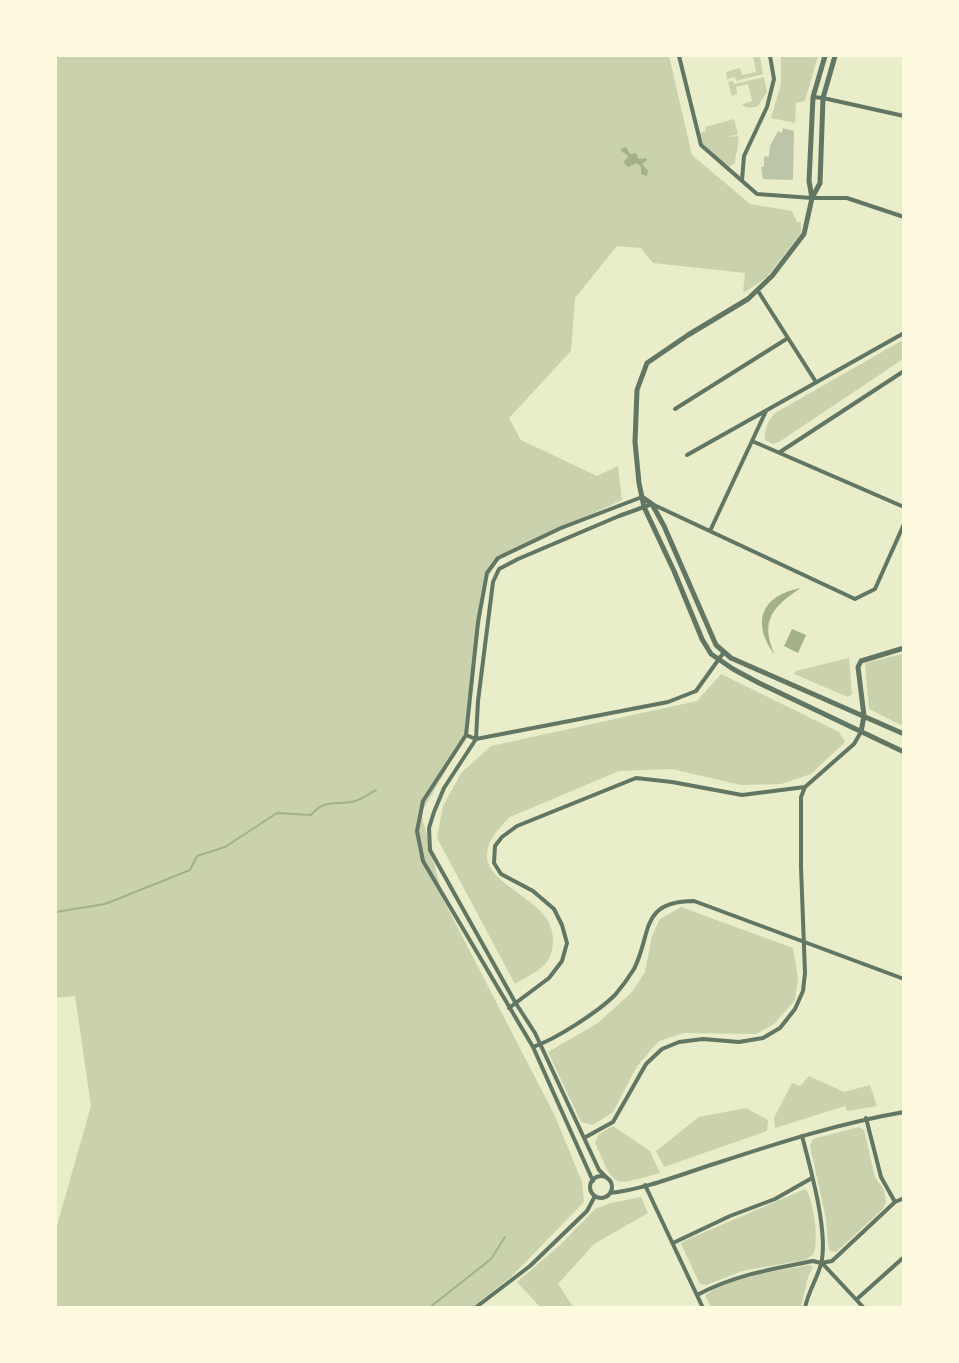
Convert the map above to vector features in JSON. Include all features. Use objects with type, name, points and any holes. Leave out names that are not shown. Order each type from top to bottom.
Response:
[{"type":"street","points":[[679,56],[701,145],[757,194],[847,198],[903,217]]},
{"type":"street","points":[[742,181],[744,156],[767,107],[774,79],[770,56]]},
{"type":"street","points":[[812,198],[808,181],[813,98],[825,56]]},
{"type":"street","points":[[835,56],[823,98],[820,183],[812,198],[804,234],[758,291],[688,334],[647,363],[637,390],[634,442],[644,507],[702,639],[711,654],[759,683],[903,752]]},
{"type":"street","points":[[813,98],[823,98],[903,117]]},
{"type":"street","points":[[758,291],[816,382]]},
{"type":"street","points":[[687,454],[903,333]]},
{"type":"street","points":[[675,409],[788,338]]},
{"type":"street","points":[[779,453],[903,371]]},
{"type":"street","points":[[710,531],[766,411]]},
{"type":"street","points":[[752,441],[903,507]]},
{"type":"street","points":[[642,497],[652,504],[855,599],[875,590],[903,524]]},
{"type":"street","points":[[642,497],[561,528],[498,558],[487,573],[478,622],[466,735],[423,801],[417,831],[423,861],[533,1047],[592,1181],[591,1190],[595,1196],[604,1198],[610,1193],[645,1185],[802,1136],[866,1118],[903,1112]]},
{"type":"street","points":[[610,1193],[611,1183],[599,1170],[541,1044],[430,850],[429,828],[444,788],[476,739],[478,700],[493,582],[499,569],[619,516],[652,504]]},
{"type":"street","points":[[652,504],[716,645],[731,658],[903,734]]},
{"type":"street","points":[[584,1138],[613,1122],[646,1064],[662,1049],[679,1042],[703,1039],[739,1042],[763,1038],[780,1028],[795,1010],[803,991],[805,973],[801,797],[805,787],[854,744],[861,732],[864,716],[858,667],[861,661],[903,648]]},
{"type":"street","points":[[466,735],[476,739],[668,702],[696,691],[724,652]]},
{"type":"street","points":[[509,1008],[549,978],[562,961],[567,943],[554,909],[533,891],[501,874],[494,863],[495,846],[502,837],[517,826],[636,778],[742,795],[805,787]]},
{"type":"street","points":[[533,1047],[586,1017],[614,995],[634,968],[649,921],[662,908],[676,901],[694,901],[903,979]]},
{"type":"street","points":[[866,1118],[881,1177],[895,1202]]},
{"type":"street","points":[[802,1136],[820,1216],[822,1263],[805,1308]]},
{"type":"street","points":[[592,1181],[600,1177],[606,1178]]},
{"type":"street","points":[[673,1243],[730,1216],[775,1199],[812,1178]]},
{"type":"street","points":[[645,1185],[703,1308]]},
{"type":"street","points":[[477,1307],[530,1266],[587,1211],[595,1196]]},
{"type":"street","points":[[697,1295],[720,1283],[743,1275],[813,1261],[822,1263],[832,1261],[895,1202],[903,1198]]},
{"type":"street","points":[[857,1299],[903,1257]]},
{"type":"street","points":[[822,1263],[864,1308]]},
{"type":"shaded area","points":[[56,56],[669,56],[692,155],[750,204],[792,211],[797,222],[801,222],[801,233],[766,278],[743,293],[745,273],[653,263],[641,248],[617,246],[575,298],[571,351],[509,418],[521,440],[597,476],[618,466],[622,500],[497,557],[487,574],[465,737],[421,813],[444,901],[555,1116],[582,1182],[584,1202],[512,1276],[473,1307],[56,1307],[56,1229],[91,1106],[75,996],[56,998]]},
{"type":"shaded area","points":[[753,56],[760,56],[763,74],[736,81],[735,77],[727,79],[726,72],[740,68],[742,75],[756,72]]},
{"type":"shaded area","points":[[781,56],[818,56],[805,101],[796,103],[795,123],[771,118],[781,84]]},
{"type":"shaded area","points":[[764,77],[767,92],[758,106],[749,108],[741,105],[752,101],[748,84],[736,87],[737,94],[732,96],[728,82],[733,81],[734,84]]},
{"type":"shaded area","points":[[734,119],[738,134],[727,137],[738,136],[738,143],[735,163],[728,168],[703,144],[700,133],[706,131],[705,127]]},
{"type":"shaded area","points":[[626,147],[630,154],[636,153],[639,159],[646,158],[647,160],[642,164],[648,171],[647,176],[641,174],[641,167],[637,163],[629,167],[625,165],[624,161],[628,157],[621,149]]},
{"type":"shaded area","points":[[903,340],[903,359],[779,442],[773,444],[765,440],[767,425],[775,413]]},
{"type":"shaded area","points":[[801,588],[783,601],[772,616],[768,633],[775,655],[763,632],[764,612],[777,597]]},
{"type":"shaded area","points":[[792,629],[806,635],[798,653],[784,646]]},
{"type":"shaded area","points":[[904,654],[903,726],[869,709],[865,663]]},
{"type":"shaded area","points":[[849,658],[852,694],[848,697],[794,674],[796,671]]},
{"type":"shaded area","points":[[721,674],[839,732],[845,742],[811,774],[781,784],[741,785],[672,769],[619,771],[510,817],[492,839],[487,857],[493,871],[536,907],[548,921],[553,938],[552,952],[545,964],[515,984],[437,838],[443,806],[461,773],[491,746],[697,701]]},
{"type":"shaded area","points":[[681,907],[793,948],[798,979],[795,1000],[774,1024],[756,1034],[684,1033],[659,1041],[637,1066],[613,1112],[593,1125],[581,1122],[548,1052],[598,1023],[632,992],[645,972],[652,936],[660,919]]},
{"type":"shaded area","points":[[809,1076],[844,1092],[870,1085],[877,1106],[847,1111],[845,1106],[775,1128],[774,1118],[792,1083],[800,1086]]},
{"type":"shaded area","points":[[746,1108],[768,1120],[767,1131],[664,1167],[656,1151],[699,1117]]},
{"type":"shaded area","points":[[613,1126],[650,1151],[660,1173],[623,1182],[612,1177],[595,1143],[599,1134]]},
{"type":"shaded area","points":[[859,1127],[864,1130],[875,1177],[884,1190],[886,1202],[883,1209],[836,1252],[830,1251],[826,1219],[810,1146],[813,1139]]},
{"type":"shaded area","points":[[805,1189],[811,1201],[815,1221],[816,1241],[812,1256],[805,1260],[742,1271],[707,1285],[700,1284],[681,1244],[684,1241]]},
{"type":"shaded area","points":[[641,1197],[648,1213],[594,1244],[558,1284],[573,1307],[540,1307],[517,1282],[560,1245],[595,1209]]},
{"type":"shaded area","points":[[809,1265],[813,1267],[808,1277],[801,1307],[711,1307],[705,1295],[743,1279]]},
{"type":"building","points":[[783,128],[794,131],[793,180],[763,179],[761,167],[764,167],[764,156],[769,157],[770,146],[778,131],[782,133]]},
{"type":"waterway","points":[[56,912],[105,904],[190,870],[197,856],[225,847],[277,813],[311,815],[326,804],[355,801],[376,790]]},
{"type":"waterway","points":[[429,1308],[491,1259],[505,1237]]}]
